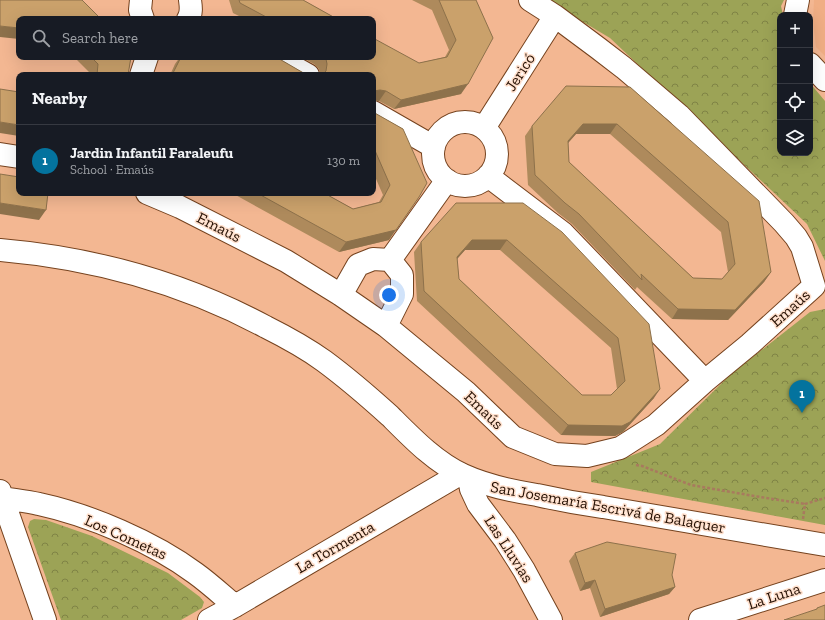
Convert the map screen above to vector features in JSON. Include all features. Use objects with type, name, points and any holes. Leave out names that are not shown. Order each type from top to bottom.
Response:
[{"type":"street","points":[[530,0],[556,16],[624,68],[679,115],[796,236],[819,286]]},
{"type":"street","points":[[796,12],[798,0]]},
{"type":"street","name":"Jericó","points":[[484,128],[556,16]]},
{"type":"street","points":[[142,72],[145,60]]},
{"type":"street","points":[[281,60],[303,72]]},
{"type":"street","points":[[813,67],[825,80]]},
{"type":"street","points":[[376,114],[434,147]]},
{"type":"street","points":[[454,123],[475,123],[484,128],[492,136],[496,146],[497,157],[494,167],[488,176],[479,183],[468,186],[457,185],[447,180],[440,174],[435,166],[433,156],[437,137],[444,129],[454,123]]},
{"type":"street","points":[[0,154],[16,157]]},
{"type":"street","points":[[488,176],[563,233],[705,381]]},
{"type":"street","points":[[390,260],[447,180]]},
{"type":"street","name":"Emaús","points":[[154,196],[180,207],[286,261],[341,295],[386,326],[466,392],[513,438],[555,454],[587,456],[620,448],[656,425],[705,381],[819,286]]},
{"type":"street","name":"San Josemaría Escrivá de Balaguer","points":[[0,250],[67,259],[134,274],[167,284],[207,299],[245,316],[323,360],[368,396],[427,451],[464,476],[486,485],[506,490],[825,545]]},
{"type":"street","points":[[341,295],[358,265],[373,259],[390,260],[402,275],[402,294],[386,326]]},
{"type":"street","name":"La Tormenta","points":[[209,620],[464,476]]},
{"type":"street","name":"Las Lluvias","points":[[464,476],[478,504],[505,540],[524,570],[551,620]]},
{"type":"street","name":"Los Cometas","points":[[1,495],[64,510],[87,518],[145,543],[194,572],[235,606]]},
{"type":"street","name":"Los Cometas","points":[[1,495],[45,620]]},
{"type":"street","name":"La Luna","points":[[700,620],[825,580]]},
{"type":"path","points":[[635,465],[642,466],[691,485],[754,496],[805,504],[825,498]]},
{"type":"path","points":[[801,541],[805,504]]},
{"type":"shaded area","points":[[814,0],[825,0],[825,56],[816,47],[813,22]]},
{"type":"green space","points":[[546,0],[784,0],[781,6],[782,12],[777,12],[777,156],[813,156],[813,87],[825,101],[825,261],[807,224],[610,38]]},
{"type":"green space","points":[[825,309],[825,525],[591,482],[591,472],[660,444],[731,374],[810,312]]},
{"type":"green space","points":[[34,519],[46,520],[92,536],[168,573],[200,597],[204,602],[202,608],[181,620],[61,620],[28,527],[30,521]]},
{"type":"building","points":[[0,0],[82,0],[98,16],[16,16],[16,28],[0,26]]},
{"type":"building","points":[[239,0],[303,0],[332,16],[264,16],[240,3]]},
{"type":"building","points":[[439,0],[476,0],[493,38],[468,84],[401,100],[386,91],[376,91],[376,72],[325,72],[326,60],[376,60],[376,40],[419,63],[447,57],[456,40]]},
{"type":"building","points":[[94,60],[130,60],[128,72],[97,72],[98,64]]},
{"type":"building","points":[[180,60],[281,60],[302,72],[174,72]]},
{"type":"building","points":[[566,86],[630,87],[759,201],[771,272],[735,310],[678,309],[641,274],[642,280],[579,214],[535,175],[532,126]],"holes":[[[583,124],[617,124],[728,222],[735,264],[722,279],[693,278],[569,162],[568,141]]]},
{"type":"building","points":[[0,89],[16,92],[16,125],[0,122]]},
{"type":"building","points":[[376,114],[403,129],[427,183],[396,230],[346,242],[262,196],[329,196],[353,209],[381,202],[390,185],[376,153]]},
{"type":"building","points":[[0,174],[16,177],[16,196],[48,196],[46,210],[0,203]]},
{"type":"building","points":[[456,203],[523,203],[562,232],[649,324],[660,389],[630,422],[622,426],[568,425],[424,291],[421,242]],"holes":[[[472,240],[507,240],[618,338],[625,381],[611,395],[582,395],[459,279],[457,257]]]},
{"type":"building","points":[[607,542],[676,554],[672,575],[675,587],[605,609],[595,580],[585,583],[575,553]]},
{"type":"building","points":[[825,605],[825,620],[784,620],[817,609]]},
{"type":"place","name":"Jardin Infantil Faraleufu","points":[[802,413]]}]
